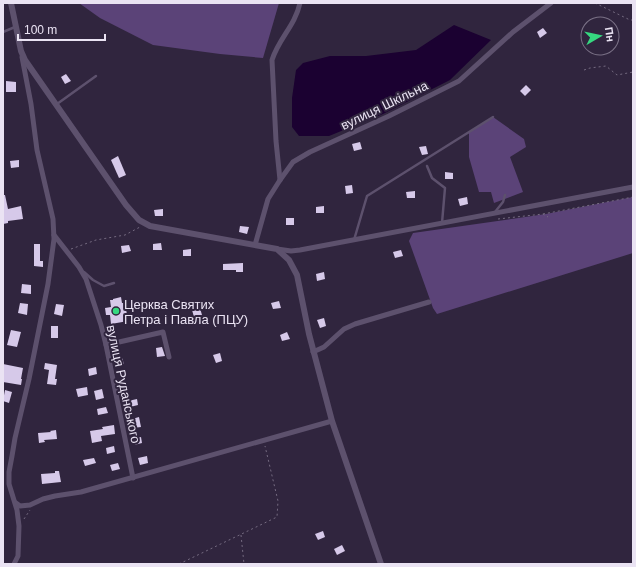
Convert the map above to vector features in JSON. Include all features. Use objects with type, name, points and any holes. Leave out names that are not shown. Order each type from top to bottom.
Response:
[{"type":"street","points":[[11,3],[31,104],[37,150],[52,212],[54,235],[48,284],[9,472],[9,484],[16,503],[20,526],[18,556],[14,564]]},
{"type":"street","points":[[280,180],[276,141],[272,60],[275,50],[291,27],[298,12],[300,3]]},
{"type":"street","name":"вулиця Шкільна","points":[[255,245],[268,199],[293,162],[310,152],[389,116],[459,81],[513,32],[551,3]]},
{"type":"street","points":[[21,51],[25,60],[126,205],[139,220],[150,226],[291,251],[493,216],[633,187]]},
{"type":"street","name":"вулиця Руданського","points":[[54,235],[80,267],[86,279],[101,325],[133,478]]},
{"type":"street","points":[[277,249],[289,260],[297,275],[313,352],[332,421],[381,564]]},
{"type":"street","points":[[313,352],[324,347],[344,329],[355,324],[429,302]]},
{"type":"street","points":[[106,344],[163,332],[170,357]]},
{"type":"street","points":[[16,503],[20,506],[25,506],[49,498],[81,492],[332,421]]},
{"type":"street","points":[[3,484],[9,484]]},
{"type":"lane","points":[[3,32],[16,26]]},
{"type":"lane","points":[[56,104],[96,76]]},
{"type":"lane","points":[[354,240],[367,196],[493,117]]},
{"type":"lane","points":[[427,166],[432,178],[445,188],[442,224]]},
{"type":"lane","points":[[493,216],[503,202],[505,195]]},
{"type":"lane","points":[[80,267],[92,280],[104,286],[114,283]]},
{"type":"path","points":[[595,3],[630,20],[633,20]]},
{"type":"path","points":[[584,70],[606,66],[617,75],[633,72]]},
{"type":"path","points":[[493,216],[543,214],[633,197]]},
{"type":"path","points":[[543,214],[548,217]]},
{"type":"path","points":[[67,251],[96,240],[125,235],[146,224]]},
{"type":"path","points":[[179,564],[277,517],[278,502],[264,440]]},
{"type":"path","points":[[20,526],[36,502]]},
{"type":"path","points":[[241,534],[244,564]]},
{"type":"shaded area","points":[[79,3],[279,3],[263,58],[153,45],[100,18]]},
{"type":"shaded area","points":[[454,25],[491,40],[450,80],[383,114],[329,136],[299,136],[292,127],[292,98],[296,70],[303,63],[330,56],[366,56],[416,50]]},
{"type":"shaded area","points":[[493,117],[524,139],[526,147],[510,157],[523,192],[494,203],[491,192],[479,192],[469,157],[469,132]]},
{"type":"shaded area","points":[[633,197],[633,253],[437,314],[433,308],[409,241],[413,233],[546,214]]},
{"type":"building","points":[[543,28],[547,33],[540,38],[537,32]]},
{"type":"building","points":[[66,74],[71,81],[65,84],[61,77]]},
{"type":"building","points":[[6,81],[16,82],[16,92],[6,92]]},
{"type":"building","points":[[526,85],[531,90],[525,96],[520,91]]},
{"type":"building","points":[[360,142],[362,149],[354,151],[352,144]]},
{"type":"building","points":[[426,146],[428,154],[422,155],[419,147]]},
{"type":"building","points":[[118,156],[126,175],[119,178],[111,160]]},
{"type":"building","points":[[19,160],[19,167],[11,168],[10,161]]},
{"type":"building","points":[[445,172],[453,173],[453,179],[445,179]]},
{"type":"building","points":[[352,185],[353,193],[346,194],[345,186]]},
{"type":"building","points":[[415,191],[415,198],[407,198],[406,192]]},
{"type":"building","points":[[3,195],[5,195],[8,209],[21,206],[23,219],[8,221],[8,223],[3,224]]},
{"type":"building","points":[[467,197],[468,204],[460,206],[458,199]]},
{"type":"building","points":[[324,206],[324,213],[316,213],[316,207]]},
{"type":"building","points":[[163,209],[163,216],[155,216],[154,210]]},
{"type":"building","points":[[286,218],[294,218],[294,225],[286,225]]},
{"type":"building","points":[[240,226],[249,227],[247,234],[239,232]]},
{"type":"building","points":[[161,243],[162,250],[153,250],[153,244]]},
{"type":"building","points":[[34,244],[40,244],[40,261],[43,261],[43,267],[34,266]]},
{"type":"building","points":[[129,245],[131,251],[122,253],[121,246]]},
{"type":"building","points":[[191,249],[191,256],[183,256],[183,250]]},
{"type":"building","points":[[401,250],[403,256],[395,258],[393,252]]},
{"type":"building","points":[[243,263],[243,272],[236,272],[236,270],[223,270],[223,264]]},
{"type":"building","points":[[324,272],[325,279],[317,281],[316,274]]},
{"type":"building","points":[[22,284],[31,285],[31,294],[21,293]]},
{"type":"building","name":"Церква Святих Петра і Павла (ПЦУ)","points":[[121,297],[122,303],[125,303],[128,321],[111,324],[110,315],[106,315],[105,308],[111,307],[110,300]]},
{"type":"building","points":[[279,301],[281,308],[273,309],[271,303]]},
{"type":"building","points":[[20,303],[28,304],[27,315],[18,313]]},
{"type":"building","points":[[56,304],[64,305],[62,316],[54,314]]},
{"type":"building","points":[[200,308],[202,315],[194,317],[192,310]]},
{"type":"building","points":[[324,318],[326,326],[320,328],[317,320]]},
{"type":"building","points":[[51,326],[58,326],[58,338],[51,338]]},
{"type":"building","points":[[11,330],[21,332],[17,347],[7,345]]},
{"type":"building","points":[[287,332],[290,339],[282,341],[280,335]]},
{"type":"building","points":[[162,347],[165,356],[157,357],[156,348]]},
{"type":"building","points":[[220,353],[222,361],[216,363],[213,355]]},
{"type":"building","points":[[122,358],[124,364],[116,366],[114,360]]},
{"type":"building","points":[[45,363],[57,365],[55,379],[57,379],[56,385],[47,384],[49,370],[44,369]]},
{"type":"building","points":[[3,364],[23,368],[21,385],[3,382]]},
{"type":"building","points":[[96,367],[97,374],[89,376],[88,369]]},
{"type":"building","points":[[87,387],[88,395],[78,397],[76,389]]},
{"type":"building","points":[[102,389],[104,398],[96,400],[94,391]]},
{"type":"building","points":[[5,390],[12,392],[9,403],[3,401]]},
{"type":"building","points":[[137,399],[138,405],[130,407],[128,401]]},
{"type":"building","points":[[106,407],[108,413],[98,415],[97,409]]},
{"type":"building","points":[[139,417],[141,427],[133,428],[132,419]]},
{"type":"building","points":[[114,425],[115,434],[101,436],[102,441],[92,443],[90,431],[103,429],[102,427]]},
{"type":"building","points":[[56,430],[57,439],[44,440],[45,442],[39,443],[38,433]]},
{"type":"building","points":[[141,437],[142,443],[134,445],[133,439]]},
{"type":"building","points":[[114,446],[115,452],[107,454],[106,448]]},
{"type":"building","points":[[147,456],[148,463],[140,465],[138,458]]},
{"type":"building","points":[[94,458],[96,463],[85,466],[83,460]]},
{"type":"building","points":[[118,463],[120,469],[112,471],[110,465]]},
{"type":"building","points":[[55,471],[59,471],[61,482],[42,484],[41,474],[55,473]]},
{"type":"building","points":[[323,531],[325,537],[318,540],[315,534]]},
{"type":"building","points":[[342,545],[345,551],[337,555],[334,549]]},
{"type":"place","name":"Церква Святих Петра і Павла (ПЦУ)","points":[[116,311]]}]
